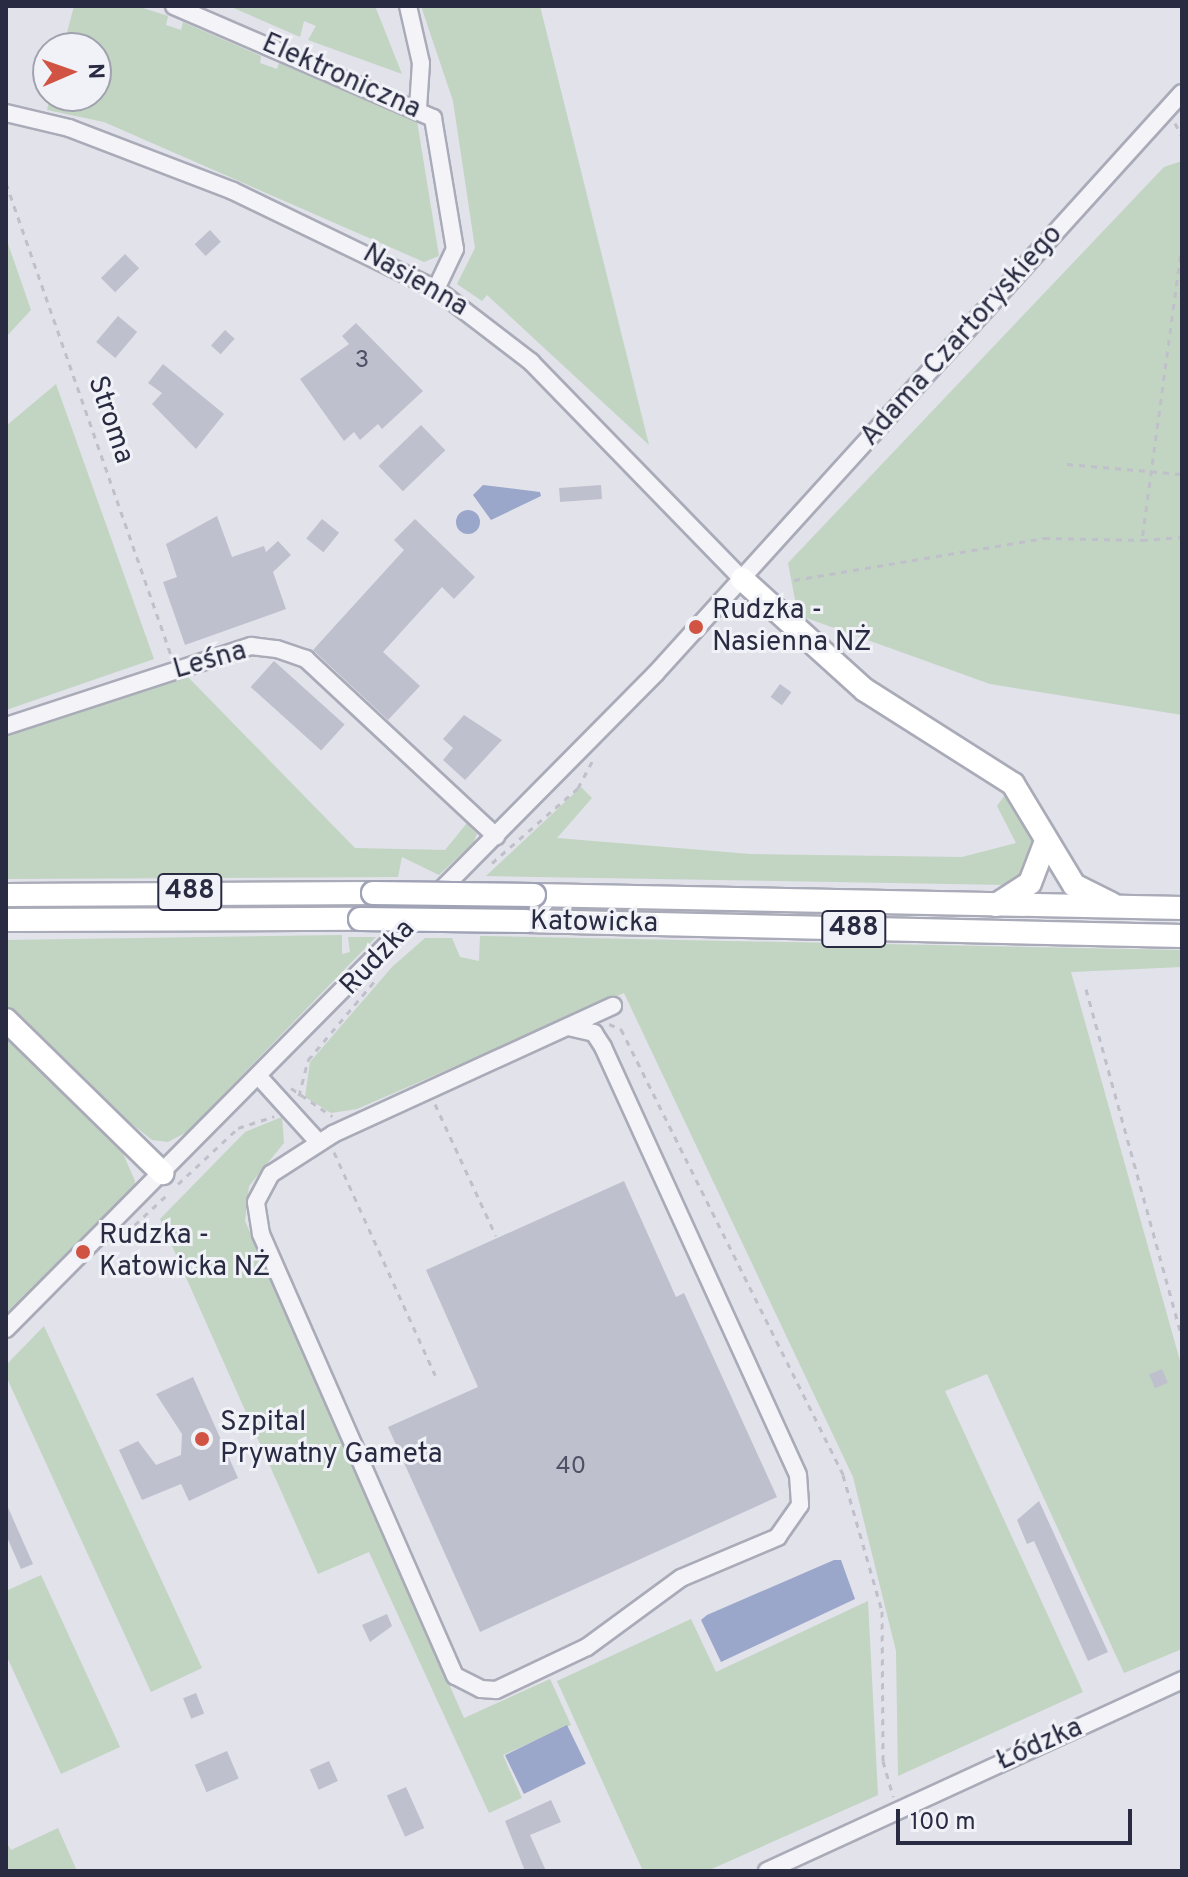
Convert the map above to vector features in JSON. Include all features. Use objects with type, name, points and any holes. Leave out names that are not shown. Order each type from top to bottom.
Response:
[{"type":"main road","points":[[742,579],[865,690],[1013,784],[1074,885],[1121,907]]},
{"type":"main road","points":[[995,905],[1030,883],[1046,841]]},
{"type":"main road","name":"Katowicka","points":[[6,895],[373,893],[1182,908]]},
{"type":"main road","points":[[6,932],[296,919]]},
{"type":"main road","name":"Katowicka","points":[[6,920],[526,921],[1182,936]]},
{"type":"main road","points":[[6,1020],[162,1173]]},
{"type":"street","name":"Elektroniczna","points":[[174,6],[418,108],[436,124],[455,249],[436,289]]},
{"type":"street","points":[[408,6],[421,63],[418,108]]},
{"type":"street","name":"Adama Czartoryskiego","points":[[742,579],[1182,93]]},
{"type":"street","name":"Nasienna","points":[[6,113],[69,128],[233,191],[436,289],[531,362],[742,579]]},
{"type":"street","name":"Rudzka","points":[[6,1329],[261,1079],[742,579]]},
{"type":"street","name":"Leśna","points":[[6,726],[251,646],[306,659],[496,836]]},
{"type":"street","points":[[568,1027],[594,1033],[603,1047],[798,1475],[800,1505],[778,1537],[681,1578],[587,1647],[496,1690],[455,1676],[254,1215],[271,1174],[326,1138],[613,1006]]},
{"type":"street","points":[[261,1079],[326,1138]]},
{"type":"street","name":"Łódzka","points":[[767,1871],[1182,1680]]},
{"type":"path","name":"Stroma","points":[[6,183],[176,670]]},
{"type":"path","points":[[1142,540],[1182,244]]},
{"type":"path","points":[[1067,464],[1182,474]]},
{"type":"path","points":[[794,580],[1044,538],[1142,540],[1182,537]]},
{"type":"path","points":[[723,622],[752,609]]},
{"type":"path","points":[[481,874],[578,788],[593,758]]},
{"type":"path","points":[[301,1094],[308,1060],[383,974]]},
{"type":"path","points":[[1086,989],[1182,1338]]},
{"type":"path","points":[[590,1017],[621,1029],[843,1475],[882,1611],[883,1761],[897,1810]]},
{"type":"path","points":[[284,1102],[294,1084],[301,1094],[335,1116],[343,1115]]},
{"type":"path","points":[[429,1091],[496,1236]]},
{"type":"path","points":[[119,1239],[238,1128],[301,1094]]},
{"type":"path","points":[[335,1116],[326,1138],[435,1375]]},
{"type":"green space","points":[[74,6],[137,6],[168,16],[166,25],[181,30],[183,22],[261,56],[260,63],[277,69],[279,63],[417,121],[439,256],[424,262],[104,122],[56,112],[112,112],[112,32],[67,32]]},
{"type":"green space","points":[[229,6],[375,6],[402,74],[308,40],[316,26],[304,21],[300,37]]},
{"type":"green space","points":[[421,6],[540,6],[649,445],[487,295],[482,301],[457,284],[475,248],[453,101]]},
{"type":"green space","points":[[1182,161],[1182,715],[990,684],[798,615],[788,563],[1164,167]]},
{"type":"green space","points":[[6,238],[31,310],[6,337]]},
{"type":"green space","points":[[56,384],[154,659],[6,710],[6,426]]},
{"type":"green space","points":[[187,676],[355,848],[445,850],[467,823],[477,834],[473,843],[439,875],[402,857],[398,877],[6,879],[6,735]]},
{"type":"green space","points":[[581,787],[592,798],[557,838],[750,854],[962,857],[1016,843],[997,806],[1007,792],[1035,839],[1027,875],[1008,885],[486,876]]},
{"type":"green space","points":[[342,935],[342,954],[350,952],[348,937],[376,937],[187,1132],[168,1142],[152,1140],[99,1098],[6,1008],[6,940]]},
{"type":"green space","points":[[480,936],[1182,950],[1182,967],[1071,972],[1182,1368],[1182,1649],[1124,1673],[987,1374],[945,1391],[1083,1692],[898,1776],[896,1651],[853,1477],[624,993],[357,1109],[331,1113],[305,1097],[310,1062],[392,967],[425,938],[452,938],[460,957],[479,961]]},
{"type":"green space","points":[[6,1033],[118,1142],[135,1181],[133,1192],[6,1316]]},
{"type":"green space","points":[[282,1117],[284,1143],[249,1186],[245,1221],[464,1718],[550,1679],[571,1725],[503,1755],[522,1798],[489,1813],[369,1552],[318,1574],[160,1219],[245,1132]]},
{"type":"green space","points":[[44,1326],[202,1668],[151,1692],[6,1376],[6,1365]]},
{"type":"green space","points":[[41,1575],[120,1747],[61,1774],[6,1655],[6,1591]]},
{"type":"green space","points":[[868,1601],[878,1795],[707,1871],[643,1871],[557,1681],[691,1619],[716,1672]]},
{"type":"green space","points":[[58,1828],[77,1871],[6,1871],[6,1842],[11,1850]]},
{"type":"water","points":[[483,485],[540,492],[541,496],[491,520],[473,495]]},
{"type":"water","points":[[468,510],[476,514],[480,522],[476,530],[468,534],[460,530],[456,522],[460,514]]},
{"type":"water","points":[[834,1560],[841,1560],[855,1599],[721,1662],[701,1620]]},
{"type":"water","points":[[567,1725],[586,1764],[524,1794],[505,1755]]},
{"type":"building","points":[[210,230],[221,242],[206,256],[195,244]]},
{"type":"building","points":[[125,254],[139,268],[115,292],[101,278]]},
{"type":"building","points":[[118,316],[137,332],[115,358],[96,342]]},
{"type":"building","points":[[356,323],[423,391],[382,429],[378,424],[360,440],[354,432],[344,441],[300,379],[349,344],[342,336]]},
{"type":"building","points":[[225,330],[235,339],[221,354],[211,346]]},
{"type":"building","points":[[163,364],[224,414],[196,449],[152,404],[162,393],[148,383]]},
{"type":"building","points":[[421,425],[445,450],[403,491],[379,466]]},
{"type":"building","points":[[601,485],[602,499],[560,502],[559,488]]},
{"type":"building","points":[[217,516],[232,557],[264,546],[266,552],[278,541],[291,555],[273,572],[286,609],[185,645],[163,582],[177,577],[166,544]]},
{"type":"building","points":[[322,519],[339,533],[323,552],[306,538]]},
{"type":"building","points":[[415,519],[475,577],[454,599],[442,587],[383,652],[420,686],[388,720],[313,650],[404,550],[394,540]]},
{"type":"building","points":[[274,661],[345,725],[321,751],[251,687]]},
{"type":"building","points":[[780,684],[791,692],[782,705],[771,697]]},
{"type":"building","points":[[464,715],[502,740],[465,780],[443,760],[453,748],[443,739]]},
{"type":"building","points":[[624,1181],[676,1297],[684,1293],[777,1497],[480,1632],[388,1427],[478,1387],[426,1270]]},
{"type":"building","points":[[1162,1369],[1168,1383],[1155,1388],[1149,1374]]},
{"type":"building","name":"Szpital Prywatny Gameta","points":[[193,1377],[238,1478],[189,1501],[181,1484],[142,1500],[119,1450],[138,1441],[156,1465],[181,1455],[182,1434],[156,1394]]},
{"type":"building","points":[[1039,1501],[1108,1652],[1088,1661],[1034,1541],[1027,1544],[1017,1520]]},
{"type":"building","points":[[6,1503],[33,1564],[21,1569],[6,1535]]},
{"type":"building","points":[[387,1614],[392,1626],[370,1642],[362,1625]]},
{"type":"building","points":[[196,1693],[204,1713],[191,1719],[183,1698]]},
{"type":"building","points":[[227,1751],[239,1779],[207,1792],[195,1765]]},
{"type":"building","points":[[329,1761],[338,1781],[319,1790],[310,1770]]},
{"type":"building","points":[[406,1787],[424,1828],[405,1837],[387,1796]]},
{"type":"building","points":[[551,1800],[561,1822],[530,1835],[546,1871],[525,1871],[505,1821]]},
{"type":"place","name":"Rudzka - Nasienna NŻ","points":[[696,627]]},
{"type":"place","name":"Rudzka - Katowicka NŻ","points":[[83,1252]]},
{"type":"place","name":"Szpital Prywatny Gameta","points":[[202,1439]]}]
